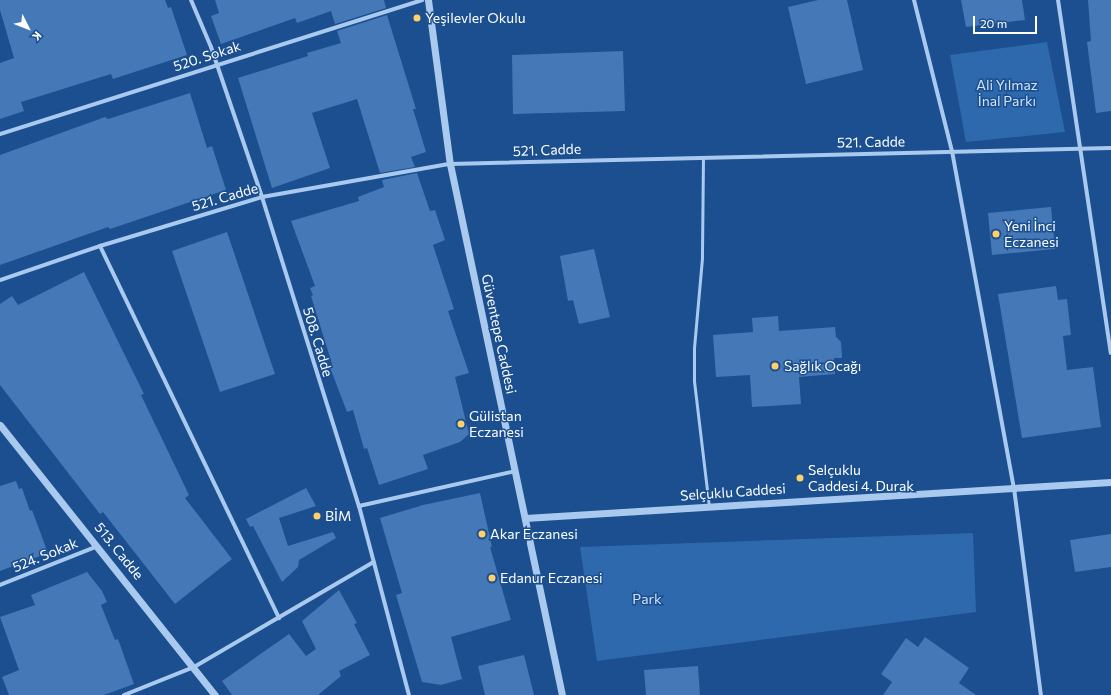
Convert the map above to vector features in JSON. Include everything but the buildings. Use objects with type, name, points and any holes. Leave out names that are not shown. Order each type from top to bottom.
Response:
[{"type":"street","name":"508. Cadde","points":[[191,0],[216,64],[262,197],[359,506],[409,695]]},
{"type":"street","name":"520. Sokak","points":[[0,134],[216,64],[422,0]]},
{"type":"street","name":"Güventepe Caddesi","points":[[428,0],[450,164],[562,695]]},
{"type":"street","points":[[914,0],[952,151],[1014,488],[1041,695]]},
{"type":"street","points":[[1058,0],[1078,150],[1111,353]]},
{"type":"street","name":"521. Cadde","points":[[0,280],[100,246],[262,197],[450,164],[952,151],[1078,150],[1111,148]]},
{"type":"street","points":[[100,246],[279,618]]},
{"type":"street","name":"513. Cadde","points":[[1,427],[98,546],[215,695]]},
{"type":"street","points":[[359,506],[515,471]]},
{"type":"street","name":"Selçuklu Caddesi","points":[[525,518],[1111,482]]},
{"type":"street","name":"524. Sokak","points":[[0,585],[98,546]]},
{"type":"street","points":[[124,695],[194,667],[374,562]]},
{"type":"lane","points":[[703,157],[702,251],[694,348],[694,381],[710,507]]},
{"type":"green space","name":"Ali Yılmaz İnal Parkı","points":[[1047,42],[1065,132],[966,142],[950,55]]},
{"type":"green space","name":"Park","points":[[973,533],[976,612],[597,661],[580,547]]},
{"type":"place","name":"Yeşilevler Okulu","points":[[417,18]]},
{"type":"place","name":"Yeni İnci Eczanesi","points":[[996,234]]},
{"type":"place","name":"Sağlık Ocağı","points":[[775,366]]},
{"type":"place","name":"Gülistan Eczanesi","points":[[461,424]]},
{"type":"place","name":"Selçuklu Caddesi 4. Durak","points":[[800,478]]},
{"type":"place","name":"BİM","points":[[317,516]]},
{"type":"place","name":"Akar Eczanesi","points":[[482,534]]},
{"type":"place","name":"Edanur Eczanesi","points":[[492,578]]}]
